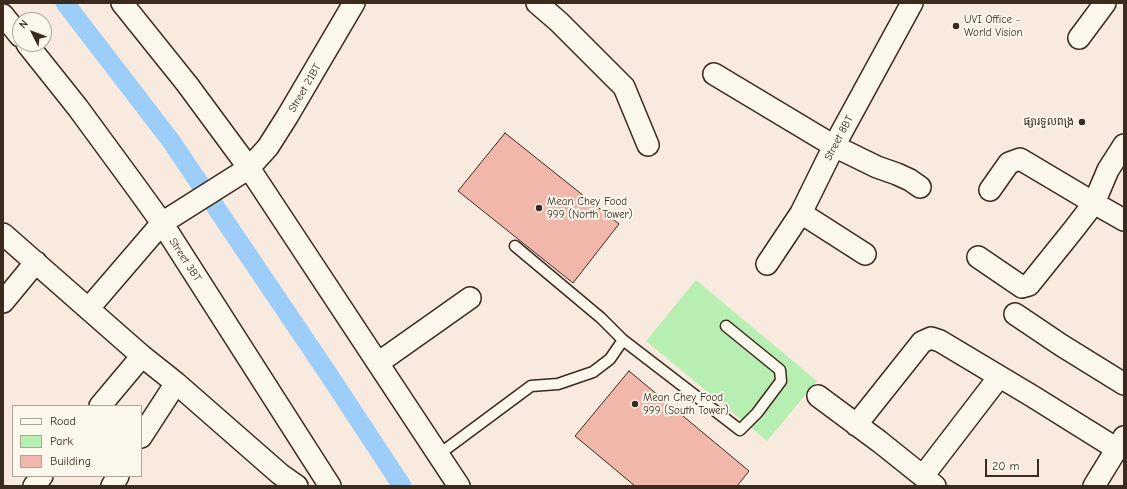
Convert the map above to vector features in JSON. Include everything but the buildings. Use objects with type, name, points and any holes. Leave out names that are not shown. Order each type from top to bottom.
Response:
[{"type":"street","points":[[122,3],[187,84],[242,172],[378,363],[459,486]]},
{"type":"street","name":"Street 21BT","points":[[89,308],[167,220],[242,172],[268,147],[354,3]]},
{"type":"street","points":[[537,3],[560,22],[624,87],[648,145]]},
{"type":"street","points":[[1079,38],[1104,3]]},
{"type":"street","name":"Street 8BT","points":[[767,264],[801,213],[905,5]]},
{"type":"street","points":[[3,15],[12,26]]},
{"type":"street","name":"Street 3BT","points":[[32,52],[78,108],[136,187],[167,220],[330,486]]},
{"type":"street","points":[[714,74],[834,146],[877,167],[910,180],[920,187]]},
{"type":"street","points":[[978,257],[1022,287],[1029,285],[1094,203],[1108,170],[1124,145]]},
{"type":"street","points":[[990,190],[1009,163],[1020,159],[1124,220]]},
{"type":"street","points":[[801,213],[865,254]]},
{"type":"street","points":[[3,234],[142,356],[176,383],[276,480],[297,486]]},
{"type":"street","points":[[3,302],[36,262]]},
{"type":"street","points":[[378,363],[470,298]]},
{"type":"street","points":[[1015,314],[1061,345],[1124,384]]},
{"type":"street","points":[[856,425],[922,342],[931,338],[940,341],[1032,396],[1120,443],[1094,486]]},
{"type":"street","points":[[101,405],[142,356]]},
{"type":"street","points":[[818,396],[929,481],[999,377]]},
{"type":"street","points":[[142,435],[176,383]]},
{"type":"street","points":[[34,486],[41,477]]},
{"type":"street","points":[[112,486],[117,477]]},
{"type":"lane","points":[[515,246],[601,318],[622,340],[740,430],[757,413],[781,381],[780,370],[726,326]]},
{"type":"lane","points":[[438,455],[531,386],[558,384],[593,372],[610,359],[622,340]]},
{"type":"green space","points":[[696,280],[817,381],[767,441],[646,341]]},
{"type":"waterway","points":[[65,3],[171,141],[402,486]]},
{"type":"place","name":"UVI Office - World Vision","points":[[956,26]]},
{"type":"place","name":"ផ្សារទួលពង្រ","points":[[1082,122]]},
{"type":"place","name":"Mean Chey Food 999 (North Tower)","points":[[539,208]]},
{"type":"place","name":"Mean Chey Food 999 (South Tower)","points":[[635,404]]}]
